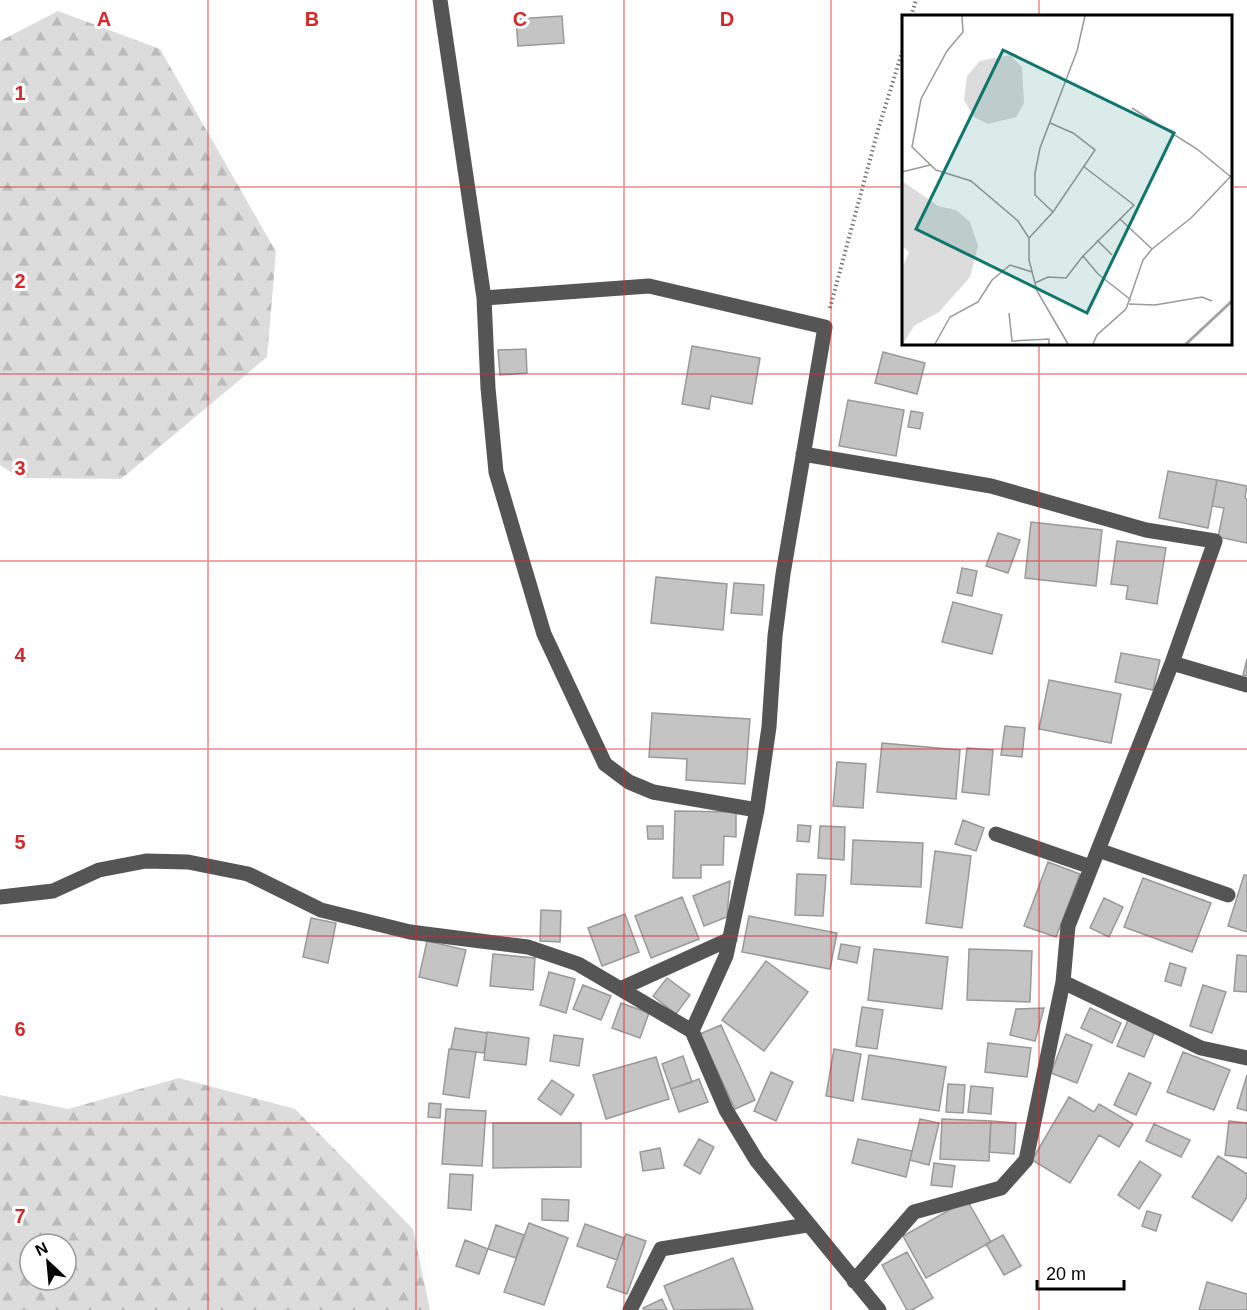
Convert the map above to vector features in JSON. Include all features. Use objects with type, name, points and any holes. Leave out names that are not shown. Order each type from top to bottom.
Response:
[{"type":"street","points":[[440,0],[484,298],[495,472],[544,634],[605,764],[629,782],[653,792],[757,810]]},
{"type":"street","points":[[484,298],[649,286],[825,327],[775,636],[769,727],[757,810],[726,956],[692,1031]]},
{"type":"street","points":[[803,454],[992,486],[1146,530],[1215,541],[1172,663],[1068,926],[1063,982],[1026,1160],[1000,1188],[914,1212],[854,1281]]},
{"type":"street","points":[[1172,663],[1247,685]]},
{"type":"street","points":[[996,834],[1091,867]]},
{"type":"street","points":[[1098,850],[1228,895]]},
{"type":"street","points":[[0,897],[53,891],[99,870],[146,861],[188,862],[248,874],[321,910],[410,932],[528,947],[578,964],[692,1031],[726,1110],[757,1161],[807,1225],[879,1310]]},
{"type":"street","points":[[622,988],[730,939]]},
{"type":"street","points":[[1063,982],[1201,1048],[1247,1058]]},
{"type":"street","points":[[630,1310],[661,1249],[807,1225]]},
{"type":"path","points":[[911,15],[916,0]]},
{"type":"path","points":[[825,327],[902,49]]},
{"type":"green space","points":[[58,11],[160,49],[276,252],[267,357],[121,479],[20,478],[0,465],[0,41]]},
{"type":"green space","points":[[179,1078],[295,1109],[413,1229],[430,1310],[0,1310],[0,1095],[68,1109]]},
{"type":"building","points":[[562,16],[564,43],[518,46],[516,19]]},
{"type":"building","points":[[692,346],[760,358],[752,404],[711,396],[709,409],[682,404]]},
{"type":"building","points":[[526,349],[527,373],[500,375],[498,350]]},
{"type":"building","points":[[883,352],[925,363],[917,394],[875,383]]},
{"type":"building","points":[[848,400],[904,410],[896,456],[839,446]]},
{"type":"building","points":[[911,411],[923,413],[920,429],[908,427]]},
{"type":"building","points":[[1168,471],[1217,480],[1208,528],[1159,518]]},
{"type":"building","points":[[1217,480],[1247,486],[1245,498],[1247,499],[1247,543],[1218,537],[1224,508],[1212,506]]},
{"type":"building","points":[[1031,522],[1102,530],[1096,586],[1025,578]]},
{"type":"building","points":[[998,533],[1020,540],[1008,573],[986,566]]},
{"type":"building","points":[[1117,541],[1166,548],[1157,604],[1126,599],[1128,586],[1111,584]]},
{"type":"building","points":[[962,568],[977,571],[972,596],[957,593]]},
{"type":"building","points":[[656,577],[727,584],[723,630],[651,623]]},
{"type":"building","points":[[734,583],[764,585],[762,615],[731,613]]},
{"type":"building","points":[[953,602],[1002,615],[992,654],[942,642]]},
{"type":"building","points":[[1121,653],[1160,660],[1153,690],[1115,682]]},
{"type":"building","points":[[1247,659],[1247,676],[1243,675]]},
{"type":"building","points":[[1049,680],[1121,694],[1111,743],[1039,729]]},
{"type":"building","points":[[652,713],[750,719],[745,784],[686,780],[687,759],[649,757]]},
{"type":"building","points":[[1005,726],[1025,728],[1022,757],[1001,755]]},
{"type":"building","points":[[882,743],[960,750],[956,799],[877,792]]},
{"type":"building","points":[[967,748],[993,750],[989,795],[962,792]]},
{"type":"building","points":[[837,762],[866,764],[863,808],[833,806]]},
{"type":"building","points":[[675,811],[736,812],[736,837],[724,836],[723,865],[701,865],[701,878],[673,878]]},
{"type":"building","points":[[963,820],[984,828],[976,851],[955,844]]},
{"type":"building","points":[[798,825],[811,826],[809,842],[797,841]]},
{"type":"building","points":[[647,826],[663,826],[663,839],[648,839]]},
{"type":"building","points":[[820,826],[845,827],[844,860],[818,858]]},
{"type":"building","points":[[853,840],[923,843],[921,887],[851,884]]},
{"type":"building","points":[[935,851],[971,856],[962,928],[926,923]]},
{"type":"building","points":[[1048,862],[1080,874],[1056,937],[1024,926]]},
{"type":"building","points":[[797,874],[826,875],[823,916],[795,915]]},
{"type":"building","points":[[1244,875],[1247,875],[1247,932],[1228,926]]},
{"type":"building","points":[[1143,878],[1211,903],[1192,952],[1124,927]]},
{"type":"building","points":[[730,881],[727,917],[704,926],[693,896]]},
{"type":"building","points":[[682,897],[699,939],[651,958],[635,916]]},
{"type":"building","points":[[1104,898],[1123,907],[1109,937],[1090,928]]},
{"type":"building","points":[[541,910],[561,911],[560,942],[540,941]]},
{"type":"building","points":[[625,914],[639,952],[602,966],[588,928]]},
{"type":"building","points":[[749,916],[837,933],[830,969],[742,952]]},
{"type":"building","points":[[311,918],[336,923],[328,963],[303,957]]},
{"type":"building","points":[[427,941],[466,950],[457,986],[419,977]]},
{"type":"building","points":[[841,944],[860,947],[857,963],[838,959]]},
{"type":"building","points":[[874,949],[948,957],[942,1009],[868,1000]]},
{"type":"building","points":[[969,949],[1032,951],[1030,1002],[967,1000]]},
{"type":"building","points":[[493,954],[535,958],[533,990],[490,986]]},
{"type":"building","points":[[1237,955],[1247,956],[1247,992],[1234,991]]},
{"type":"building","points":[[766,961],[808,992],[764,1051],[722,1020]]},
{"type":"building","points":[[1170,963],[1186,968],[1181,986],[1165,981]]},
{"type":"building","points":[[549,972],[575,979],[566,1013],[540,1005]]},
{"type":"building","points":[[667,978],[690,995],[676,1014],[653,996]]},
{"type":"building","points":[[583,985],[611,996],[601,1020],[573,1009]]},
{"type":"building","points":[[1203,985],[1226,992],[1212,1033],[1190,1026]]},
{"type":"building","points":[[621,1003],[649,1013],[640,1038],[612,1028]]},
{"type":"building","points":[[862,1007],[883,1010],[877,1049],[856,1046]]},
{"type":"building","points":[[1044,1008],[1035,1041],[1010,1035],[1016,1009]]},
{"type":"building","points":[[1090,1008],[1121,1023],[1112,1043],[1081,1028]]},
{"type":"building","points":[[1129,1018],[1156,1029],[1144,1057],[1117,1046]]},
{"type":"building","points":[[721,1025],[755,1100],[735,1109],[700,1034]]},
{"type":"building","points":[[455,1028],[487,1033],[484,1053],[451,1049]]},
{"type":"building","points":[[487,1032],[529,1038],[526,1065],[484,1060]]},
{"type":"building","points":[[1066,1034],[1092,1045],[1077,1083],[1051,1073]]},
{"type":"building","points":[[554,1035],[583,1039],[579,1066],[550,1061]]},
{"type":"building","points":[[988,1043],[1031,1048],[1027,1077],[985,1072]]},
{"type":"building","points":[[449,1049],[476,1052],[469,1098],[443,1094]]},
{"type":"building","points":[[834,1049],[861,1054],[853,1101],[826,1096]]},
{"type":"building","points":[[1183,1052],[1230,1070],[1214,1110],[1167,1092]]},
{"type":"building","points":[[869,1055],[946,1067],[939,1111],[862,1099]]},
{"type":"building","points":[[683,1056],[692,1082],[671,1089],[662,1064]]},
{"type":"building","points":[[656,1057],[669,1099],[606,1119],[593,1075]]},
{"type":"building","points":[[771,1072],[793,1082],[776,1121],[754,1111]]},
{"type":"building","points":[[1129,1073],[1151,1083],[1136,1115],[1114,1105]]},
{"type":"building","points":[[1247,1075],[1247,1111],[1237,1108]]},
{"type":"building","points":[[699,1079],[708,1102],[679,1112],[671,1089]]},
{"type":"building","points":[[552,1080],[574,1095],[561,1115],[538,1099]]},
{"type":"building","points":[[948,1084],[965,1085],[963,1113],[946,1112]]},
{"type":"building","points":[[971,1086],[993,1088],[991,1114],[968,1112]]},
{"type":"building","points":[[1069,1097],[1094,1112],[1099,1104],[1133,1124],[1119,1147],[1099,1135],[1070,1183],[1032,1160]]},
{"type":"building","points":[[429,1103],[441,1104],[440,1118],[428,1117]]},
{"type":"building","points":[[446,1109],[486,1111],[482,1166],[442,1164]]},
{"type":"building","points":[[920,1119],[939,1123],[929,1165],[910,1160]]},
{"type":"building","points":[[942,1119],[991,1121],[989,1161],[940,1159]]},
{"type":"building","points":[[991,1121],[1016,1123],[1014,1154],[989,1152]]},
{"type":"building","points":[[1229,1121],[1247,1123],[1247,1158],[1225,1155]]},
{"type":"building","points":[[493,1123],[581,1123],[581,1167],[493,1168]]},
{"type":"building","points":[[1154,1124],[1190,1140],[1181,1157],[1146,1141]]},
{"type":"building","points":[[699,1139],[714,1147],[700,1174],[684,1165]]},
{"type":"building","points":[[858,1139],[912,1151],[906,1177],[852,1163]]},
{"type":"building","points":[[660,1148],[664,1168],[643,1171],[640,1152]]},
{"type":"building","points":[[1218,1156],[1247,1174],[1247,1197],[1232,1221],[1192,1197]]},
{"type":"building","points":[[1140,1161],[1161,1175],[1139,1209],[1118,1195]]},
{"type":"building","points":[[934,1163],[955,1166],[952,1187],[931,1185]]},
{"type":"building","points":[[450,1174],[473,1175],[471,1210],[448,1208]]},
{"type":"building","points":[[542,1199],[569,1200],[568,1221],[542,1220]]},
{"type":"building","points":[[967,1200],[991,1242],[926,1278],[903,1236]]},
{"type":"building","points":[[1147,1211],[1161,1215],[1156,1231],[1142,1226]]},
{"type":"building","points":[[529,1223],[568,1238],[544,1305],[504,1292]]},
{"type":"building","points":[[585,1224],[624,1238],[617,1260],[577,1246]]},
{"type":"building","points":[[496,1225],[524,1235],[516,1258],[488,1249]]},
{"type":"building","points":[[626,1234],[646,1241],[627,1294],[607,1287]]},
{"type":"building","points":[[1003,1235],[1021,1266],[1004,1275],[986,1244]]},
{"type":"building","points":[[465,1240],[488,1249],[479,1274],[456,1266]]},
{"type":"building","points":[[907,1252],[933,1298],[912,1310],[907,1310],[882,1265]]},
{"type":"building","points":[[733,1258],[753,1309],[674,1310],[664,1286]]},
{"type":"building","points":[[1207,1282],[1247,1294],[1247,1310],[1199,1310]]},
{"type":"building","points":[[662,1299],[667,1310],[644,1310],[643,1308]]}]
